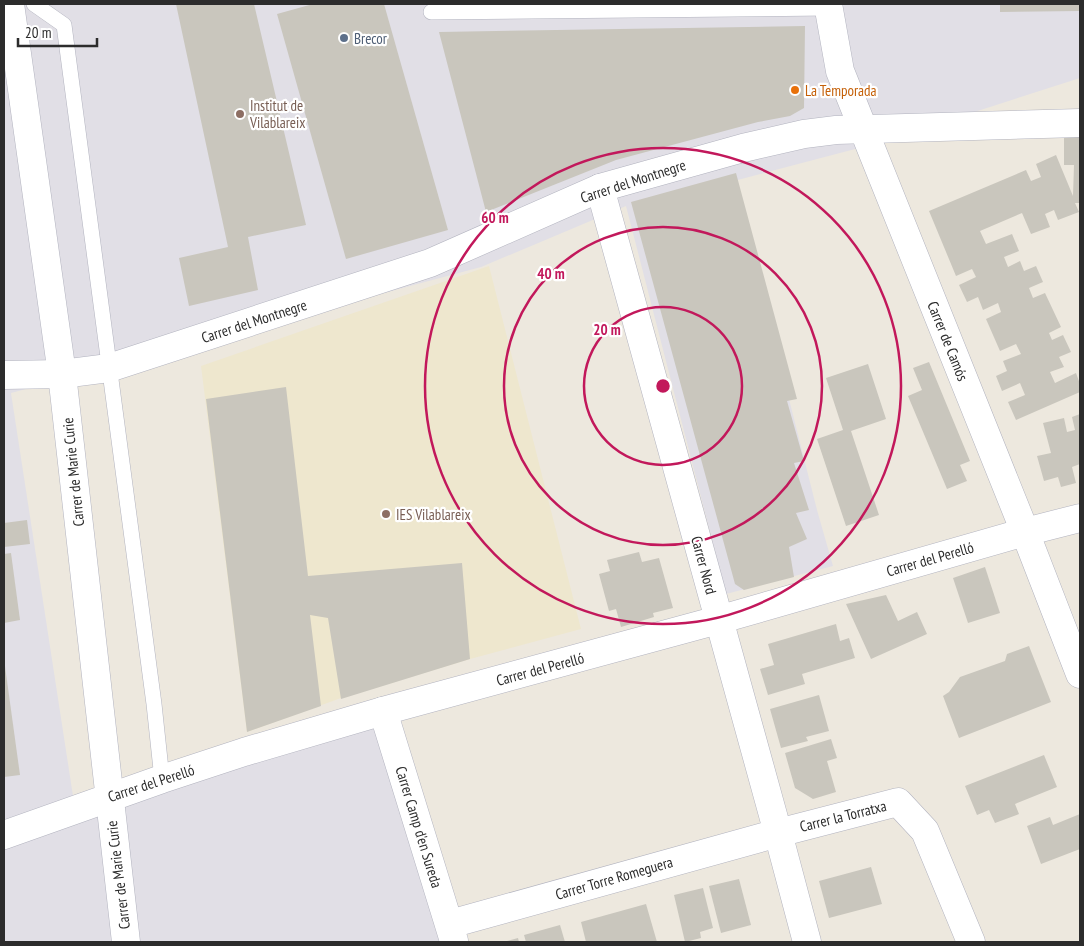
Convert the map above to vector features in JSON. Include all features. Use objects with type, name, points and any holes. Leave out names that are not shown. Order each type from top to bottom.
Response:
[{"type":"street","name":"Carrer de Marie Curie","points":[[10,4],[62,374],[126,942]]},
{"type":"street","name":"Carrer de Camós","points":[[828,6],[840,71],[1080,674]]},
{"type":"street","name":"Carrer del Montnegre","points":[[4,375],[62,374],[109,368],[430,263],[600,188],[743,148],[804,134],[836,130],[1080,123]]},
{"type":"street","name":"Carrer Nord","points":[[600,188],[807,942]]},
{"type":"street","name":"Carrer del Perelló","points":[[4,835],[162,779],[383,711],[718,620],[1080,518]]},
{"type":"street","name":"Carrer Camp d'en Sureda","points":[[383,711],[452,933]]},
{"type":"street","name":"Carrer la Torratxa","points":[[778,832],[898,802],[925,831],[971,942]]},
{"type":"street","name":"Carrer Torre Romeguera","points":[[452,933],[778,832]]},
{"type":"lane","points":[[34,4],[64,25],[154,704],[162,779]]},
{"type":"lane","points":[[431,12],[828,6]]},
{"type":"shaded area","points":[[4,4],[1080,4],[1080,78],[878,143],[734,181],[817,510],[833,566],[726,594],[626,206],[481,267],[11,393],[75,809],[372,718],[441,942],[4,942]]},
{"type":"shaded area","name":"IES Vilablareix","points":[[489,266],[581,629],[470,659],[341,698],[247,732],[201,366]]},
{"type":"building","name":"Institut de Vilablareix","points":[[176,4],[254,4],[306,225],[248,237],[258,290],[189,306],[179,258],[228,247]]},
{"type":"building","points":[[313,4],[384,4],[448,230],[346,259],[277,14]]},
{"type":"building","points":[[1000,4],[1080,4],[1080,11],[1000,12]]},
{"type":"building","points":[[805,26],[804,108],[790,116],[758,122],[616,160],[486,212],[439,32]]},
{"type":"building","points":[[1064,137],[1080,137],[1080,203],[1075,203],[1079,212],[1058,220],[1054,210],[1045,214],[1050,227],[1031,234],[1022,213],[980,231],[986,244],[1012,234],[1019,251],[1004,257],[1008,267],[1020,261],[1024,271],[1036,266],[1043,282],[1029,288],[1033,298],[1045,293],[1061,327],[1049,333],[1052,340],[1063,335],[1071,352],[1059,357],[1064,367],[1050,372],[1055,383],[1076,373],[1080,384],[1080,392],[1016,420],[1008,402],[1025,395],[1020,383],[1002,391],[996,376],[1007,371],[1003,361],[1021,354],[1016,344],[1000,351],[986,319],[1001,312],[998,303],[983,310],[978,297],[967,302],[959,285],[976,277],[972,269],[956,276],[929,211],[1026,170],[1031,181],[1041,177],[1036,164],[1056,155],[1073,196],[1074,165],[1064,165]]},
{"type":"building","points":[[736,173],[797,399],[787,401],[804,461],[794,463],[809,510],[796,513],[807,539],[789,547],[794,577],[744,590],[735,584],[631,202]]},
{"type":"building","points":[[929,362],[970,461],[960,465],[967,481],[947,489],[908,396],[922,390],[913,368]]},
{"type":"building","points":[[868,364],[886,419],[851,431],[879,515],[846,526],[817,439],[843,430],[826,378]]},
{"type":"building","name":"IES Vilablareix","points":[[286,387],[308,576],[462,563],[470,659],[341,699],[328,618],[310,615],[321,706],[247,732],[206,399]]},
{"type":"building","points":[[1080,414],[1080,464],[1072,467],[1076,483],[1061,487],[1058,477],[1044,481],[1037,456],[1051,453],[1043,423],[1064,418],[1067,432],[1075,430],[1072,417]]},
{"type":"building","points":[[27,520],[30,544],[4,547],[4,523]]},
{"type":"building","points":[[639,552],[642,562],[659,558],[673,608],[653,613],[654,617],[621,627],[616,609],[609,611],[599,574],[610,571],[607,560]]},
{"type":"building","points":[[11,553],[20,620],[4,623],[4,554]]},
{"type":"building","points":[[985,567],[1000,613],[968,623],[953,578]]},
{"type":"building","points":[[886,595],[898,621],[917,612],[927,634],[871,659],[846,604]]},
{"type":"building","points":[[836,624],[840,641],[849,638],[855,658],[802,674],[805,684],[768,695],[760,669],[774,665],[768,644]]},
{"type":"building","points":[[1029,646],[1051,702],[959,738],[943,696],[949,692],[960,677],[1005,661],[1007,654]]},
{"type":"building","points":[[4,659],[20,775],[4,777]]},
{"type":"building","points":[[819,695],[829,731],[806,737],[808,741],[781,748],[770,709]]},
{"type":"building","points":[[831,739],[837,758],[827,761],[836,792],[813,799],[795,788],[785,753]]},
{"type":"building","points":[[1044,755],[1057,787],[1015,804],[1019,814],[995,823],[989,810],[977,815],[965,786]]},
{"type":"building","points":[[1080,814],[1080,849],[1041,864],[1027,826],[1050,817],[1053,825]]},
{"type":"building","points":[[871,867],[882,904],[829,918],[819,881]]},
{"type":"building","points":[[739,879],[751,925],[721,933],[709,886]]},
{"type":"building","points":[[703,888],[713,928],[700,932],[701,938],[685,942],[674,895]]},
{"type":"building","points":[[646,904],[657,942],[586,942],[581,922]]},
{"type":"building","points":[[560,925],[565,942],[526,942],[524,935]]},
{"type":"building","points":[[518,938],[519,942],[503,942]]},
{"type":"place","name":"Brecor","points":[[344,38]]},
{"type":"place","name":"La Temporada","points":[[795,90]]},
{"type":"place","name":"Institut de Vilablareix","points":[[240,114]]},
{"type":"place","name":"IES Vilablareix","points":[[386,514]]}]
